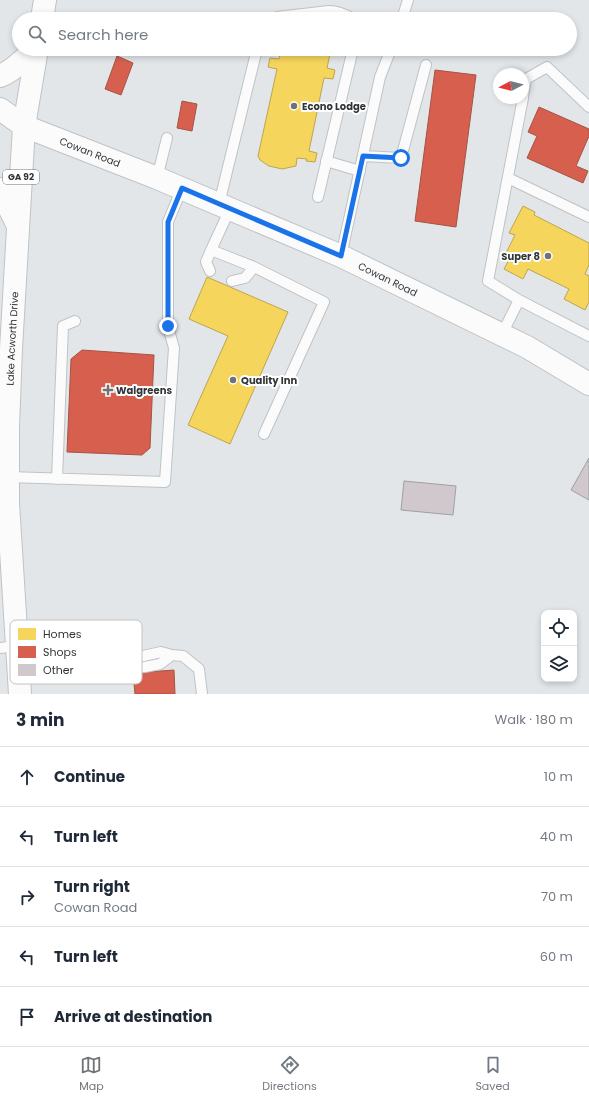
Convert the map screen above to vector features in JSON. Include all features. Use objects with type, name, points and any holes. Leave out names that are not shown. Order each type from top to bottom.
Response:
[{"type":"main road","points":[[43,12],[45,0]]},
{"type":"main road","points":[[0,76],[4,75],[28,56]]},
{"type":"main road","name":"Lake Acworth Drive","points":[[8,647],[8,427],[5,348],[18,227],[24,126],[35,56]]},
{"type":"main road","points":[[0,109],[24,126]]},
{"type":"main road","points":[[0,129],[24,126]]},
{"type":"main road","name":"Cowan Road","points":[[24,126],[182,188],[341,256],[502,334],[589,384]]},
{"type":"main road","points":[[0,189],[18,227]]},
{"type":"main road","name":"Lake Acworth Drive","points":[[17,684],[20,694]]},
{"type":"lane","points":[[404,12],[408,0]]},
{"type":"lane","points":[[314,12],[329,10],[340,12]]},
{"type":"lane","points":[[210,271],[206,262],[225,206],[256,56]]},
{"type":"lane","points":[[318,197],[351,56]]},
{"type":"lane","points":[[341,256],[380,77],[388,56]]},
{"type":"lane","points":[[363,156],[401,158],[426,65]]},
{"type":"lane","points":[[529,77],[547,67],[589,107]]},
{"type":"lane","points":[[522,104],[488,280],[519,300],[589,336]]},
{"type":"lane","points":[[157,178],[167,138]]},
{"type":"lane","points":[[326,161],[360,171]]},
{"type":"lane","points":[[508,178],[589,217]]},
{"type":"lane","points":[[8,477],[165,482],[174,348],[168,326],[168,222],[182,188]]},
{"type":"lane","points":[[211,250],[254,267],[324,302],[264,434]]},
{"type":"lane","points":[[232,281],[245,278],[254,267]]},
{"type":"lane","points":[[502,334],[519,300]]},
{"type":"lane","points":[[57,479],[63,326],[75,321]]},
{"type":"lane","points":[[142,656],[161,652],[183,656],[199,670],[202,694]]},
{"type":"building: Homes","name":"Econo Lodge","points":[[280,56],[330,56],[327,68],[335,70],[333,79],[324,78],[309,151],[317,153],[315,162],[297,158],[296,166],[282,169],[269,166],[260,160],[258,156],[277,69],[268,67],[270,58],[279,59]]},
{"type":"building: Homes","name":"Super 8","points":[[523,206],[535,212],[534,215],[589,243],[589,265],[585,274],[589,276],[589,302],[585,310],[564,299],[569,289],[528,269],[523,279],[504,269],[510,258],[505,255],[515,235],[509,233]]},
{"type":"building: Homes","name":"Quality Inn","points":[[207,277],[288,312],[230,444],[188,425],[228,336],[189,319]]},
{"type":"building: Shops","points":[[117,56],[133,63],[121,95],[105,89]]},
{"type":"building: Shops","points":[[435,70],[476,75],[456,227],[415,221]]},
{"type":"building: Shops","points":[[182,101],[197,104],[192,131],[177,128]]},
{"type":"building: Shops","points":[[539,107],[589,129],[589,136],[576,166],[588,171],[583,183],[527,158],[537,136],[528,132]]},
{"type":"building: Shops","name":"Walgreens","points":[[82,350],[154,355],[150,448],[142,455],[67,452],[71,359]]},
{"type":"building: Shops","points":[[174,670],[175,694],[135,694],[134,684],[142,684],[142,672]]},
{"type":"building: Other","points":[[589,458],[589,500],[571,490]]},
{"type":"building: Other","points":[[404,481],[456,486],[453,515],[401,510]]},
{"type":"place","name":"Econo Lodge","points":[[294,106]]},
{"type":"place","name":"Super 8","points":[[548,256]]},
{"type":"place","name":"Quality Inn","points":[[233,380]]},
{"type":"place","name":"Walgreens","points":[[108,390]]},
{"type":"route","points":[[168,326],[168,222],[182,188],[341,256],[363,156],[401,158]]}]
